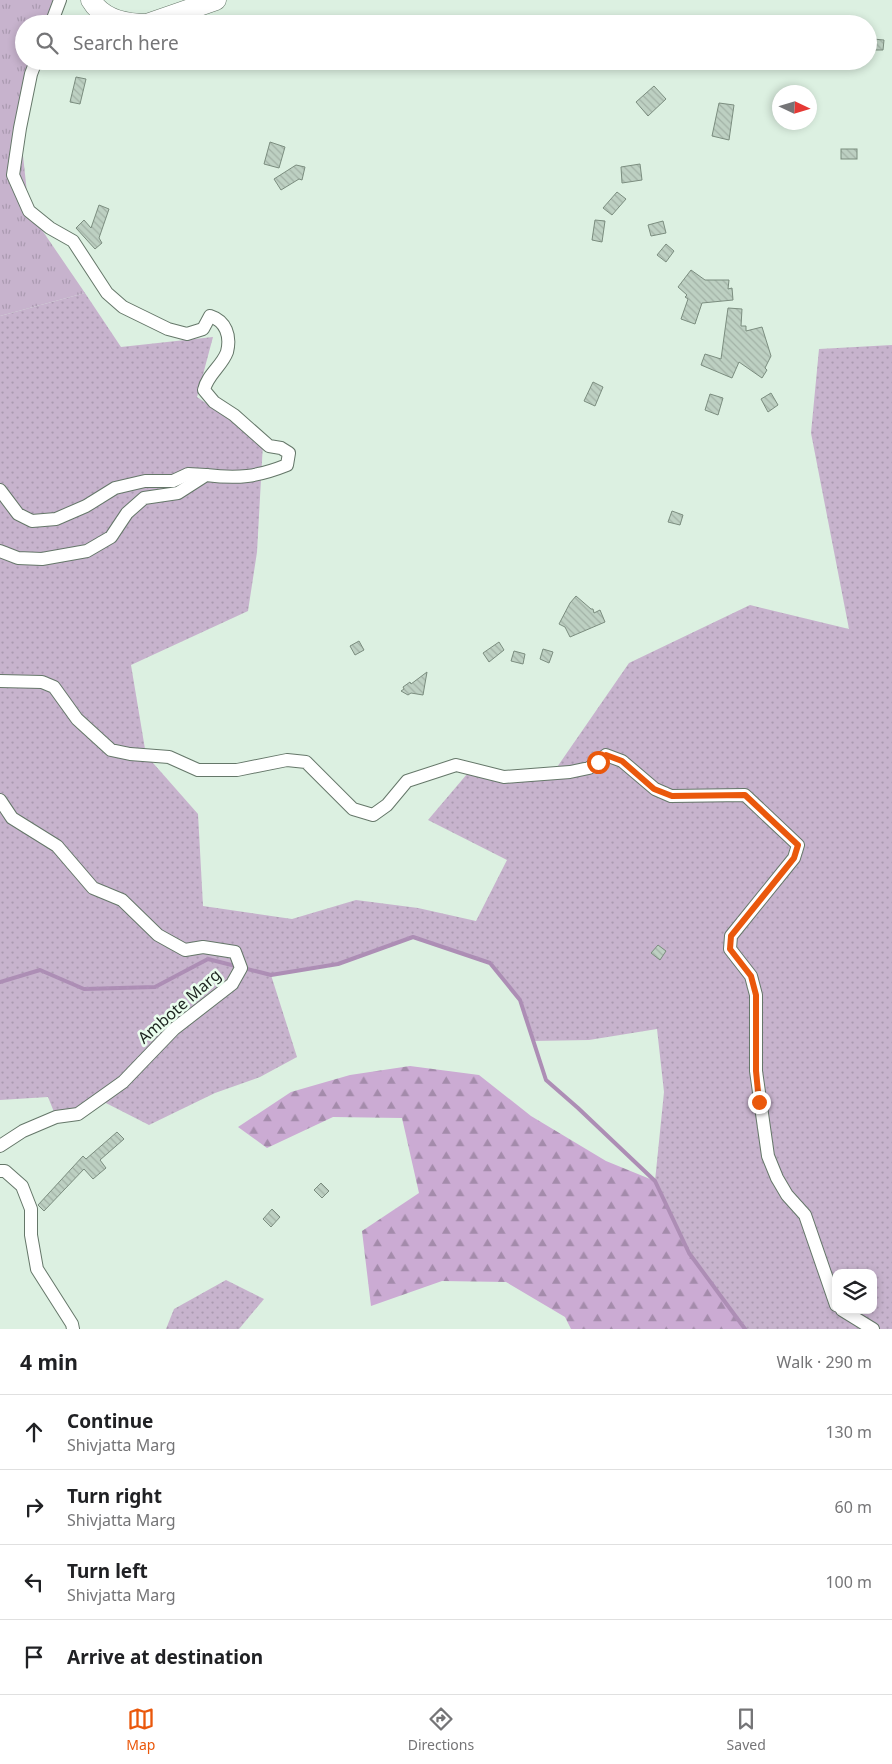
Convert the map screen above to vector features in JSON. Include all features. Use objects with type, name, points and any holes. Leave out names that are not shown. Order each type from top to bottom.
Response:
[{"type":"main road","points":[[90,0],[96,10],[105,15]]},
{"type":"main road","points":[[173,15],[216,0]]},
{"type":"street","points":[[54,15],[60,0]]},
{"type":"street","points":[[0,490],[18,514],[32,521],[56,519],[86,506],[115,488],[145,481],[173,481],[188,474],[233,479],[262,474],[287,465],[289,453],[281,448],[269,446],[234,415],[214,402],[204,390],[206,382],[227,352],[227,329],[221,320],[210,316],[203,329],[187,334],[168,329],[123,307],[107,293],[73,241],[50,228],[29,211],[13,175],[20,128],[33,70]]},
{"type":"street","points":[[0,551],[18,558],[42,559],[87,551],[111,537],[127,513],[144,498],[178,493],[206,475]]},
{"type":"street","points":[[0,681],[42,682],[54,687],[77,719],[111,750],[130,754],[169,757],[198,770],[237,770],[287,760],[306,762],[353,809],[372,815],[387,805],[407,781],[456,765],[504,776],[570,772],[589,768],[606,755],[622,761],[654,789],[672,796],[745,795],[798,845],[794,858],[731,936],[730,949],[751,976],[756,995],[756,1071],[768,1156],[777,1178],[787,1195],[805,1215],[832,1293]]},
{"type":"street","name":"Ambote Marg","points":[[0,800],[12,818],[58,846],[93,888],[122,900],[158,935],[185,950],[203,947],[235,952],[241,968],[232,984],[174,1029],[123,1082],[78,1114],[56,1116],[23,1131],[0,1146]]},
{"type":"street","points":[[0,1171],[5,1171],[22,1186],[31,1209],[31,1235],[37,1269],[72,1324],[73,1329]]},
{"type":"street","points":[[849,1314],[873,1329]]},
{"type":"green space","points":[[0,0],[67,0],[60,15],[15,15],[15,70],[35,70],[20,128],[29,211],[85,293],[0,316]]},
{"type":"green space","points":[[85,293],[121,347],[213,337],[197,397],[263,443],[257,552],[248,611],[131,665],[146,755],[198,814],[203,906],[292,919],[356,900],[418,908],[476,921],[507,860],[428,820],[473,767],[504,777],[553,773],[629,663],[750,605],[849,629],[811,433],[819,349],[892,345],[892,1329],[745,1329],[689,1253],[655,1181],[664,1092],[657,1029],[589,1040],[533,1041],[520,1000],[490,963],[413,937],[338,964],[271,975],[297,1057],[260,1077],[215,1093],[149,1125],[98,1099],[56,1117],[48,1097],[0,1100],[0,316]]},
{"type":"green space","points":[[410,1066],[479,1075],[531,1116],[606,1161],[655,1181],[689,1253],[745,1329],[571,1329],[565,1317],[506,1282],[442,1281],[371,1306],[362,1231],[419,1193],[402,1118],[333,1117],[267,1148],[238,1127],[291,1092],[350,1075]]},
{"type":"green space","points":[[226,1280],[264,1299],[239,1329],[166,1329],[174,1309]]},
{"type":"building","points":[[877,39],[884,40],[883,50],[877,50]]},
{"type":"building","points":[[76,77],[86,79],[80,104],[70,102]]},
{"type":"building","points":[[654,86],[666,99],[648,116],[636,102]]},
{"type":"building","points":[[719,103],[734,105],[729,140],[712,136]]},
{"type":"building","points":[[270,142],[285,147],[279,168],[264,164]]},
{"type":"building","points":[[841,149],[857,149],[857,159],[841,159]]},
{"type":"building","points":[[640,164],[642,180],[622,183],[621,167]]},
{"type":"building","points":[[296,165],[305,167],[302,180],[299,179],[281,190],[274,179]]},
{"type":"building","points":[[617,192],[626,199],[612,215],[603,208]]},
{"type":"building","points":[[99,205],[109,209],[99,238],[102,243],[95,249],[76,228],[84,220],[91,228]]},
{"type":"building","points":[[595,220],[605,221],[602,242],[592,240]]},
{"type":"building","points":[[663,221],[666,233],[651,236],[648,225]]},
{"type":"building","points":[[666,244],[674,251],[666,262],[657,255]]},
{"type":"building","points":[[691,270],[705,280],[729,280],[728,289],[732,288],[733,300],[702,303],[695,324],[681,319],[688,299],[685,297],[687,295],[678,287]]},
{"type":"building","points":[[728,308],[742,309],[741,326],[746,326],[746,331],[762,327],[771,356],[765,368],[767,370],[762,378],[739,362],[732,378],[701,365],[705,354],[721,359]]},
{"type":"building","points":[[593,382],[603,387],[595,406],[584,401]]},
{"type":"building","points":[[771,393],[778,405],[768,412],[761,399]]},
{"type":"building","points":[[710,394],[723,398],[718,415],[705,410]]},
{"type":"building","points":[[672,511],[683,515],[680,525],[668,522]]},
{"type":"building","points":[[576,596],[593,609],[594,613],[600,610],[605,622],[570,637],[565,627],[559,624]]},
{"type":"building","points":[[359,641],[364,650],[355,655],[350,646]]},
{"type":"building","points":[[499,642],[504,650],[489,662],[483,653]]},
{"type":"building","points":[[543,649],[553,652],[549,663],[540,659]]},
{"type":"building","points":[[514,651],[525,654],[523,664],[511,661]]},
{"type":"building","points":[[427,672],[423,695],[411,693],[408,695],[401,691],[404,689],[403,687],[410,682],[411,684]]},
{"type":"building","points":[[658,945],[666,951],[660,960],[651,953]]},
{"type":"building","points":[[117,1132],[124,1139],[100,1160],[106,1168],[93,1179],[84,1169],[44,1211],[38,1205],[83,1156],[86,1159]]},
{"type":"building","points":[[321,1183],[329,1191],[322,1198],[314,1190]]},
{"type":"building","points":[[272,1209],[280,1217],[271,1227],[263,1219]]},
{"type":"waterway","points":[[0,982],[40,970],[84,989],[155,987],[208,959],[271,975],[338,964],[413,937],[490,963],[520,1000],[546,1080],[655,1181],[689,1253],[745,1329]]},
{"type":"route","points":[[598,762],[606,755],[622,761],[642,776],[654,789],[672,796],[745,795],[758,806],[778,829],[798,845],[794,858],[731,936],[730,949],[741,966],[751,976],[756,995],[755,1045],[759,1102]]}]
